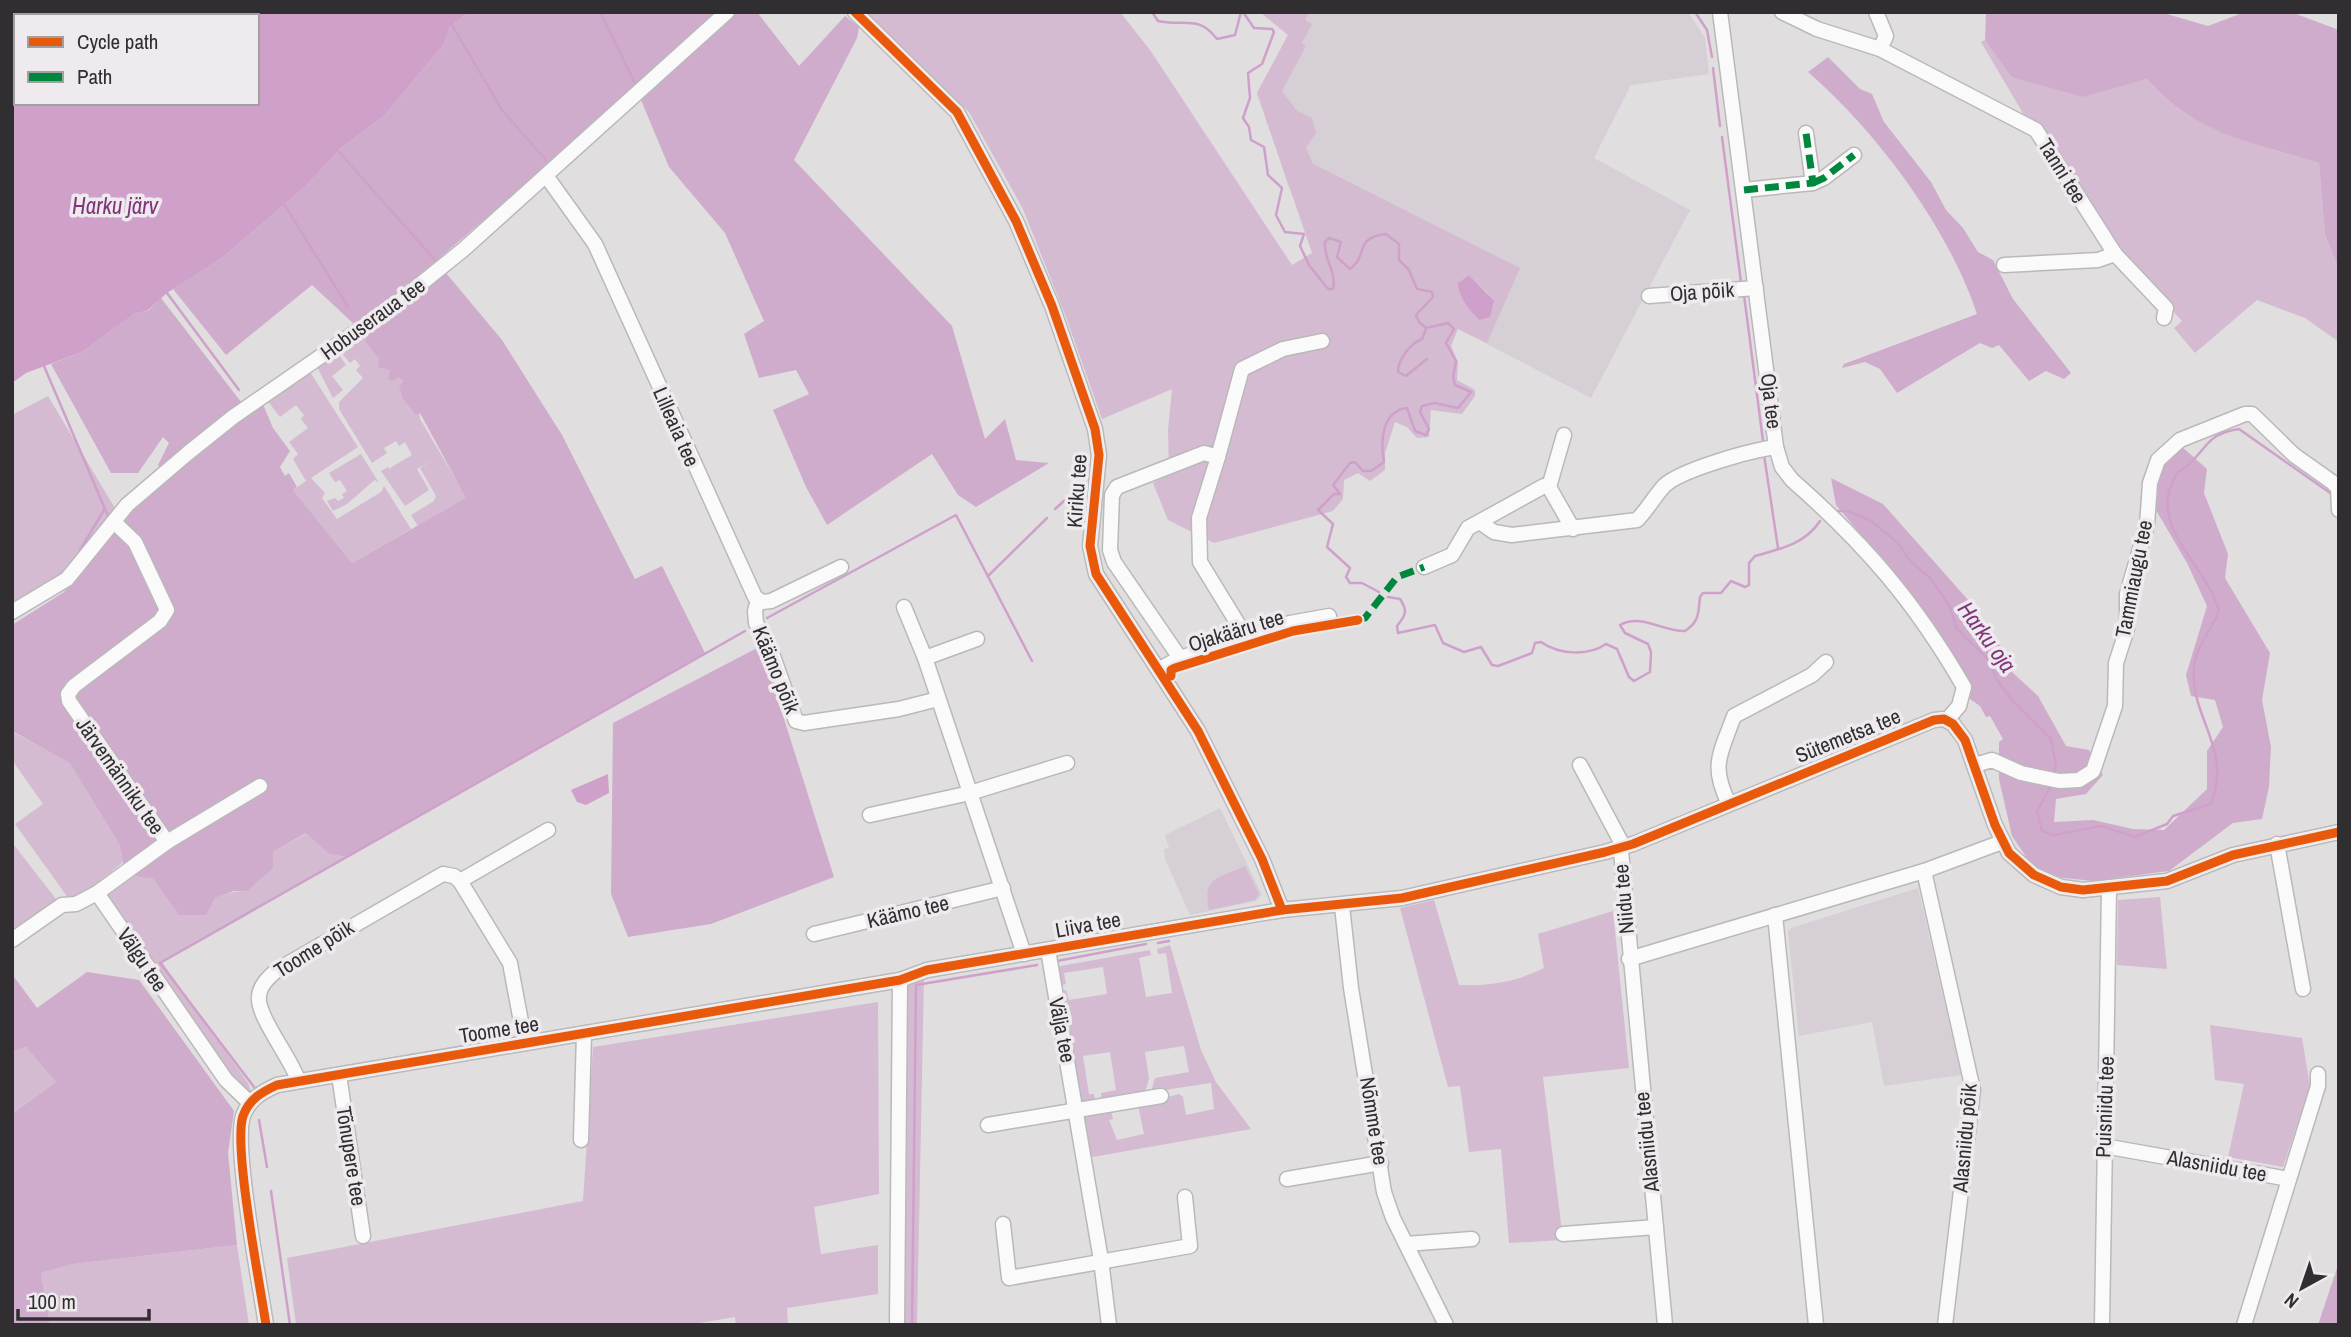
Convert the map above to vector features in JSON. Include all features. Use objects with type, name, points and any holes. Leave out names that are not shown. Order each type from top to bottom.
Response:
[{"type":"street","name":"Hobuseraua tee","points":[[12,612],[67,579],[127,505],[197,446],[392,307],[547,177],[727,12]]},
{"type":"street","name":"Kiriku tee","points":[[855,12],[957,112],[1016,221],[1052,306],[1095,429],[1098,456],[1090,547],[1096,574],[1199,731],[1283,910]]},
{"type":"street","name":"Oja tee","points":[[1720,12],[1776,447],[1782,467],[1792,480],[1880,563],[1949,660],[1964,687],[1959,706],[1947,720]]},
{"type":"street","name":"Tanni tee","points":[[1782,12],[1817,29],[1881,49],[2036,130],[2115,254],[2166,308],[2164,318]]},
{"type":"street","points":[[1876,12],[1886,36],[1881,49]]},
{"type":"street","points":[[1806,133],[1813,183]]},
{"type":"street","points":[[1744,190],[1813,183],[1854,155]]},
{"type":"street","name":"Lilleaia tee","points":[[547,177],[595,244],[738,563],[758,601]]},
{"type":"street","points":[[2004,265],[2098,260],[2115,254]]},
{"type":"street","name":"Oja põik","points":[[1649,296],[1756,288]]},
{"type":"street","points":[[1246,637],[1200,562],[1199,518],[1242,369],[1283,349],[1322,341]]},
{"type":"street","name":"Tammiaugu tee","points":[[1975,765],[1992,760],[2021,773],[2059,781],[2078,780],[2093,771],[2115,706],[2116,663],[2127,629],[2127,594],[2147,525],[2150,483],[2158,460],[2180,440],[2245,414],[2252,414],[2294,455],[2332,482],[2338,502]]},
{"type":"street","points":[[1564,435],[1549,487],[1573,529]]},
{"type":"street","points":[[1480,523],[1494,532],[1512,535],[1637,520],[1665,486],[1676,478],[1730,458],[1776,447]]},
{"type":"street","points":[[1180,658],[1114,562],[1110,550],[1112,495],[1117,488],[1204,453],[1218,457]]},
{"type":"street","points":[[1424,567],[1451,555],[1468,528],[1544,486],[1549,487]]},
{"type":"street","name":"Järvemänniku tee","points":[[114,522],[135,542],[167,610],[160,621],[74,686],[68,694],[69,701],[167,842]]},
{"type":"street","points":[[758,601],[771,601],[841,566]]},
{"type":"street","name":"Käämo põik","points":[[758,601],[754,617],[768,642],[796,721],[804,723],[899,709],[938,699]]},
{"type":"street","points":[[904,607],[925,658],[1024,954]]},
{"type":"street","name":"Ojakääru tee","points":[[1160,669],[1180,658],[1246,637],[1329,616]]},
{"type":"street","points":[[925,658],[977,639]]},
{"type":"street","points":[[1729,804],[1717,779],[1717,769],[1734,716],[1812,675],[1826,662]]},
{"type":"street","name":"Sütemetsa tee","points":[[1283,910],[1402,898],[1619,848],[1934,720],[1947,720]]},
{"type":"street","points":[[1947,720],[1965,740],[2003,842],[2018,863],[2040,879],[2072,890],[2109,889],[2167,881],[2233,855],[2339,832]]},
{"type":"street","points":[[870,815],[970,793],[1068,763]]},
{"type":"street","name":"Niidu tee","points":[[1580,765],[1620,840],[1629,959]]},
{"type":"street","name":"Järvemänniku tee","points":[[97,893],[167,842],[260,786]]},
{"type":"street","points":[[525,1043],[510,963],[460,881],[548,830]]},
{"type":"street","points":[[1629,959],[1924,871],[2003,842]]},
{"type":"street","points":[[2277,844],[2303,989]]},
{"type":"street","name":"Alasniidu põik","points":[[1924,871],[1973,1090],[1945,1325]]},
{"type":"street","name":"Toome põik","points":[[298,1080],[261,1009],[259,996],[266,980],[277,970],[436,875],[448,874],[460,881]]},
{"type":"street","name":"Käämo tee","points":[[814,934],[1003,888]]},
{"type":"street","name":"Puisniidu tee","points":[[2102,1325],[2109,889]]},
{"type":"street","points":[[12,940],[62,905],[76,904],[97,893]]},
{"type":"street","name":"Välgu tee","points":[[97,893],[226,1080],[250,1103]]},
{"type":"street","name":"Nõmme tee","points":[[1342,906],[1351,988],[1384,1192],[1392,1219],[1446,1325]]},
{"type":"street","name":"Liiva tee","points":[[900,980],[927,971],[1283,910]]},
{"type":"street","points":[[1774,915],[1816,1325]]},
{"type":"street","name":"Välja tee","points":[[1048,950],[1101,1260],[1109,1325]]},
{"type":"street","name":"Alasniidu tee","points":[[1629,959],[1665,1325]]},
{"type":"street","points":[[897,1325],[900,980]]},
{"type":"street","name":"Toome tee","points":[[250,1103],[262,1091],[298,1080],[900,980]]},
{"type":"street","points":[[581,1140],[584,1034]]},
{"type":"street","name":"Alasniidu tee","points":[[2244,1325],[2318,1086],[2318,1074]]},
{"type":"street","name":"Tõnupere tee","points":[[339,1075],[363,1236]]},
{"type":"street","points":[[988,1125],[1161,1096]]},
{"type":"street","points":[[250,1103],[241,1123],[240,1138],[266,1325]]},
{"type":"street","name":"Alasniidu tee","points":[[2104,1146],[2289,1179]]},
{"type":"street","points":[[1287,1179],[1381,1163]]},
{"type":"street","points":[[1003,1224],[1009,1278],[1190,1246],[1185,1197]]},
{"type":"street","points":[[1563,1234],[1656,1227]]},
{"type":"street","points":[[1406,1244],[1472,1239]]},
{"type":"shaded area","points":[[469,12],[757,12],[799,66],[845,16],[859,27],[857,38],[794,160],[952,326],[985,439],[1005,419],[1016,460],[1049,463],[976,507],[958,495],[932,454],[827,525],[806,487],[773,410],[809,394],[796,370],[759,378],[744,334],[764,321],[725,233],[669,167],[641,100],[632,92],[436,261],[502,340],[562,435],[635,579],[662,566],[705,653],[346,857],[329,854],[306,833],[273,852],[273,868],[247,891],[234,891],[215,898],[206,915],[179,915],[153,879],[126,875],[119,844],[70,763],[12,731],[12,625],[64,592],[131,509],[166,480],[158,465],[169,443],[163,437],[138,473],[111,473],[51,364],[82,352],[136,313],[148,311],[161,298],[248,411],[262,402],[273,428],[290,451],[280,467],[285,476],[289,473],[297,487],[293,490],[352,563],[466,498],[420,413],[416,415],[403,399],[399,385],[404,382],[399,377],[392,381],[388,379],[390,370],[378,367],[379,359],[365,341],[374,324],[354,324],[312,285],[226,355],[173,289],[222,258],[308,184],[341,148],[384,116],[444,44],[450,27]]},
{"type":"shaded area","points":[[865,12],[1120,12],[1150,50],[1292,265],[1312,253],[1257,93],[1288,35],[1260,12],[1309,12],[1305,20],[1312,24],[1302,43],[1306,46],[1282,91],[1297,111],[1312,118],[1316,133],[1306,148],[1313,164],[1520,268],[1487,343],[1458,329],[1451,346],[1458,362],[1457,380],[1475,390],[1475,396],[1462,414],[1431,410],[1429,437],[1417,438],[1407,427],[1395,422],[1385,453],[1385,470],[1370,481],[1358,473],[1344,480],[1343,499],[1333,511],[1214,543],[1168,520],[1153,483],[1169,475],[1168,430],[1172,389],[1102,419],[1066,317],[1023,209],[969,112]],"holes":[[[1469,275],[1488,293],[1483,320],[1475,316],[1459,282]]]},
{"type":"shaded area","points":[[1260,12],[1688,12],[1705,38],[1709,74],[1631,85],[1594,158],[1690,210],[1591,398],[1458,329],[1289,188],[1257,93],[1288,35]]},
{"type":"shaded area","points":[[1986,12],[2160,12],[2208,26],[2245,12],[2291,12],[2339,30],[2339,269],[2325,235],[2319,163],[2247,142],[2205,125],[2166,98],[2147,79],[2083,97],[2011,77],[1985,40]]},
{"type":"shaded area","points":[[1985,40],[2011,77],[2083,96],[2147,79],[2165,98],[2205,124],[2248,142],[2319,163],[2325,235],[2339,269],[2339,342],[2305,318],[2257,300],[2195,353],[2174,328],[2182,321],[2129,264],[2073,182],[2039,123],[2024,115],[1981,42]]},
{"type":"shaded area","points":[[1828,57],[1860,89],[1872,94],[1884,122],[1931,182],[1946,210],[1963,228],[1978,252],[1993,260],[2013,299],[2071,373],[2064,379],[2046,371],[2029,381],[1999,345],[1992,348],[1980,343],[1897,393],[1880,369],[1865,362],[1842,368],[1844,364],[1977,314],[1948,248],[1908,183],[1859,123],[1808,72]]},
{"type":"shaded area","points":[[374,324],[403,348],[417,383],[420,419],[467,498],[418,526],[411,515],[434,501],[436,496],[420,468],[433,460],[417,469],[429,490],[405,506],[381,471],[388,467],[391,471],[390,468],[412,455],[405,442],[399,446],[396,441],[384,448],[387,453],[372,463],[339,409],[339,402],[363,378],[356,370],[360,366],[355,359],[350,363],[340,351]]},
{"type":"shaded area","points":[[336,350],[346,365],[332,376],[343,390],[333,398],[316,365]]},
{"type":"shaded area","points":[[306,370],[310,372],[358,447],[311,478],[325,493],[322,498],[337,519],[381,492],[384,486],[411,529],[352,563],[293,490],[306,481],[293,459],[298,454],[289,442],[308,428],[301,419],[304,415],[296,405],[280,417],[267,400]]},
{"type":"shaded area","points":[[48,396],[116,510],[65,576],[12,608],[12,415]]},
{"type":"shaded area","points":[[2181,446],[2207,469],[2204,493],[2228,554],[2225,578],[2270,653],[2262,700],[2271,747],[2269,787],[2262,819],[2233,823],[2169,871],[2093,881],[2055,877],[2031,864],[2012,836],[1999,779],[1999,742],[2003,739],[1990,716],[1986,717],[1980,706],[1970,699],[1964,674],[1895,575],[1836,505],[1831,478],[1883,504],[1969,601],[1995,636],[2013,673],[2038,696],[2066,746],[2089,750],[2103,775],[2086,794],[2056,799],[2054,822],[2093,820],[2133,829],[2164,830],[2207,789],[2207,751],[2223,727],[2215,700],[2191,696],[2186,675],[2207,606],[2187,563],[2156,510],[2160,468]]},
{"type":"shaded area","points":[[361,454],[379,483],[375,480],[347,504],[333,511],[327,501],[344,498],[342,494],[347,491],[340,480],[335,482],[329,473]]},
{"type":"shaded area","points":[[761,646],[834,877],[711,924],[628,937],[611,894],[613,723]]},
{"type":"shaded area","points":[[14,733],[70,762],[119,844],[123,862],[75,901],[69,899],[15,824],[43,804],[12,760]]},
{"type":"shaded area","points":[[1220,808],[1262,895],[1256,901],[1190,915],[1165,859],[1164,849],[1169,848],[1165,835]]},
{"type":"shaded area","points":[[307,833],[329,854],[346,857],[162,962],[248,1083],[252,1094],[244,1094],[107,900],[108,887],[126,875],[153,879],[180,915],[220,896],[247,891],[273,852]]},
{"type":"shaded area","points":[[14,845],[59,903],[12,935],[12,846]]},
{"type":"shaded area","points":[[1245,866],[1259,894],[1255,900],[1209,910],[1208,891],[1214,880]]},
{"type":"shaded area","points":[[1918,888],[1961,1075],[1884,1086],[1872,1022],[1799,1036],[1788,932],[1791,928]]},
{"type":"shaded area","points":[[2160,897],[2167,969],[2117,965],[2118,900]]},
{"type":"shaded area","points":[[1434,900],[1459,985],[1503,982],[1544,968],[1538,934],[1613,911],[1629,1068],[1543,1077],[1563,1240],[1509,1243],[1501,1149],[1469,1152],[1460,1086],[1448,1087],[1400,908]]},
{"type":"shaded area","points":[[1170,945],[1201,1050],[1216,1082],[1251,1129],[1087,1158],[1079,1116],[1111,1110],[1113,1119],[1109,1120],[1117,1140],[1144,1134],[1138,1105],[1179,1094],[1183,1097],[1186,1115],[1214,1109],[1211,1083],[1151,1092],[1155,1078],[1189,1072],[1184,1046],[1145,1052],[1149,1079],[1145,1092],[1101,1100],[1101,1093],[1116,1090],[1110,1052],[1083,1056],[1089,1094],[1094,1094],[1095,1101],[1083,1104],[1078,1101],[1061,991],[1066,990],[1069,1000],[1107,994],[1103,967],[1064,973],[1066,984],[1058,986],[1055,967],[1150,950],[1151,955],[1139,958],[1146,997],[1172,993],[1166,953],[1158,954],[1157,949]]},
{"type":"shaded area","points":[[87,972],[139,980],[234,1111],[228,1153],[237,1245],[73,1264],[41,1273],[50,1325],[12,1325],[12,1114],[56,1082],[26,1047],[12,1052],[12,974],[37,1008]]},
{"type":"shaded area","points":[[924,976],[917,1325],[902,1325],[905,990],[912,980]]},
{"type":"shaded area","points":[[878,1002],[879,1194],[814,1207],[821,1254],[878,1245],[878,1294],[787,1308],[788,1325],[736,1325],[735,1317],[688,1325],[296,1325],[287,1258],[583,1201],[593,1047]]},
{"type":"shaded area","points":[[2210,1025],[2302,1038],[2310,1086],[2283,1167],[2228,1157],[2244,1084],[2215,1080]]},
{"type":"shaded area","points":[[26,1047],[56,1082],[12,1114],[12,1052]]},
{"type":"shaded area","points":[[237,1245],[249,1325],[50,1325],[41,1273],[73,1264]]},
{"type":"shaded area","points":[[2339,1262],[2339,1325],[2318,1325]]},
{"type":"water","name":"Harku järv","points":[[12,12],[469,12],[450,27],[444,44],[384,116],[341,148],[308,184],[222,258],[167,293],[147,311],[136,313],[82,352],[26,373],[12,383]]},
{"type":"water","points":[[1469,275],[1494,301],[1490,317],[1480,320],[1462,298],[1458,283]]},
{"type":"water","points":[[608,774],[609,793],[586,805],[577,802],[571,790]]},
{"type":"waterway","points":[[600,12],[635,83]]},
{"type":"waterway","name":"Harku oja","points":[[1152,12],[1158,21],[1203,26],[1217,39],[1235,35],[1241,12]]},
{"type":"waterway","name":"Harku oja","points":[[1243,12],[1254,28],[1272,29],[1274,32],[1262,64],[1248,73],[1250,98],[1243,118],[1249,127],[1251,140],[1264,147],[1268,175],[1282,188],[1276,215],[1285,232],[1304,234],[1300,246],[1309,265],[1328,289],[1333,289],[1334,283],[1325,248],[1325,242],[1329,238],[1341,242],[1337,257],[1350,269],[1356,264],[1369,239],[1386,234],[1399,244],[1399,260],[1409,270],[1417,289],[1432,292],[1433,297],[1416,315],[1419,322],[1426,328],[1448,323],[1454,329],[1446,343],[1456,361],[1453,377],[1455,385],[1471,392],[1458,408],[1435,403],[1422,406],[1420,412],[1429,429],[1426,435],[1415,431],[1407,408],[1392,415],[1383,436],[1384,462],[1371,471],[1363,471],[1355,462],[1350,463],[1333,485],[1340,494],[1334,494],[1318,510],[1333,524],[1327,547],[1350,568],[1346,577],[1350,583],[1362,583],[1379,592]]},
{"type":"waterway","points":[[1695,12],[1707,30],[1712,57]]},
{"type":"waterway","points":[[452,25],[502,110],[546,160]]},
{"type":"waterway","points":[[1713,68],[1720,126]]},
{"type":"waterway","points":[[1722,137],[1741,282]]},
{"type":"waterway","points":[[338,151],[435,260]]},
{"type":"waterway","points":[[284,204],[348,307]]},
{"type":"waterway","points":[[167,293],[239,390]]},
{"type":"waterway","points":[[1744,295],[1763,441]]},
{"type":"waterway","name":"Harku oja","points":[[1426,329],[1422,339],[1406,352],[1398,372],[1406,376],[1427,359]]},
{"type":"waterway","points":[[44,366],[108,516]]},
{"type":"waterway","name":"Harku oja","points":[[2052,784],[2037,811],[2042,831],[2053,835],[2101,826],[2135,837],[2167,824],[2173,816],[2211,804],[2217,766],[2194,685],[2194,666],[2219,611],[2213,594],[2173,529],[2168,511],[2168,494],[2177,473],[2209,442],[2220,434],[2239,429],[2333,495]]},
{"type":"waterway","points":[[1764,455],[1778,548]]},
{"type":"waterway","points":[[1055,509],[1084,483]]},
{"type":"waterway","points":[[80,550],[104,510]]},
{"type":"waterway","name":"Harku oja","points":[[1838,511],[1848,511],[1871,521],[1898,543],[1910,561],[1931,579],[1949,605],[1957,629],[1987,658],[1997,680],[2012,700],[2051,739],[2056,765],[2054,774]]},
{"type":"waterway","points":[[767,618],[956,515],[1032,661]]},
{"type":"waterway","points":[[988,576],[1047,518]]},
{"type":"waterway","name":"Harku oja","points":[[1388,597],[1400,599],[1405,610],[1397,626],[1398,633],[1435,625],[1443,643],[1464,652],[1481,647],[1492,665],[1498,666],[1532,653],[1535,643],[1541,642],[1565,652],[1591,651],[1606,644],[1617,649],[1629,677],[1634,681],[1650,672],[1651,652],[1648,644],[1625,633],[1620,625],[1636,621],[1685,631],[1696,620],[1703,593],[1721,593],[1731,581],[1745,587],[1749,585],[1749,563],[1755,556],[1799,540],[1820,521]]},
{"type":"waterway","points":[[254,1087],[160,963],[745,631]]},
{"type":"waterway","points":[[1158,943],[1169,941]]},
{"type":"waterway","points":[[1057,961],[1146,944]]},
{"type":"waterway","points":[[912,1325],[916,985],[1037,965]]},
{"type":"waterway","points":[[259,1120],[267,1167]]},
{"type":"waterway","points":[[271,1191],[290,1325]]},
{"type":"marked path","points":[[1744,190],[1813,183],[1806,133]]},
{"type":"marked path","points":[[1813,183],[1854,155]]},
{"type":"marked path","points":[[1358,620],[1365,618],[1397,577],[1424,567]]},
{"type":"cycle path","points":[[855,12],[957,112],[1016,221],[1052,306],[1095,429],[1099,455],[1090,546],[1096,574],[1198,731],[1262,859],[1282,910]]},
{"type":"cycle path","points":[[1171,676],[1171,670],[1175,668],[1293,631],[1358,620]]},
{"type":"cycle path","points":[[266,1325],[244,1185],[241,1132],[243,1116],[252,1101],[277,1085],[900,980],[927,970],[1282,910],[1402,898],[1633,844],[1934,720],[1944,719],[1953,724],[1965,740],[1995,825],[2009,853],[2034,875],[2061,887],[2083,890],[2167,881],[2233,855],[2339,832]]}]
